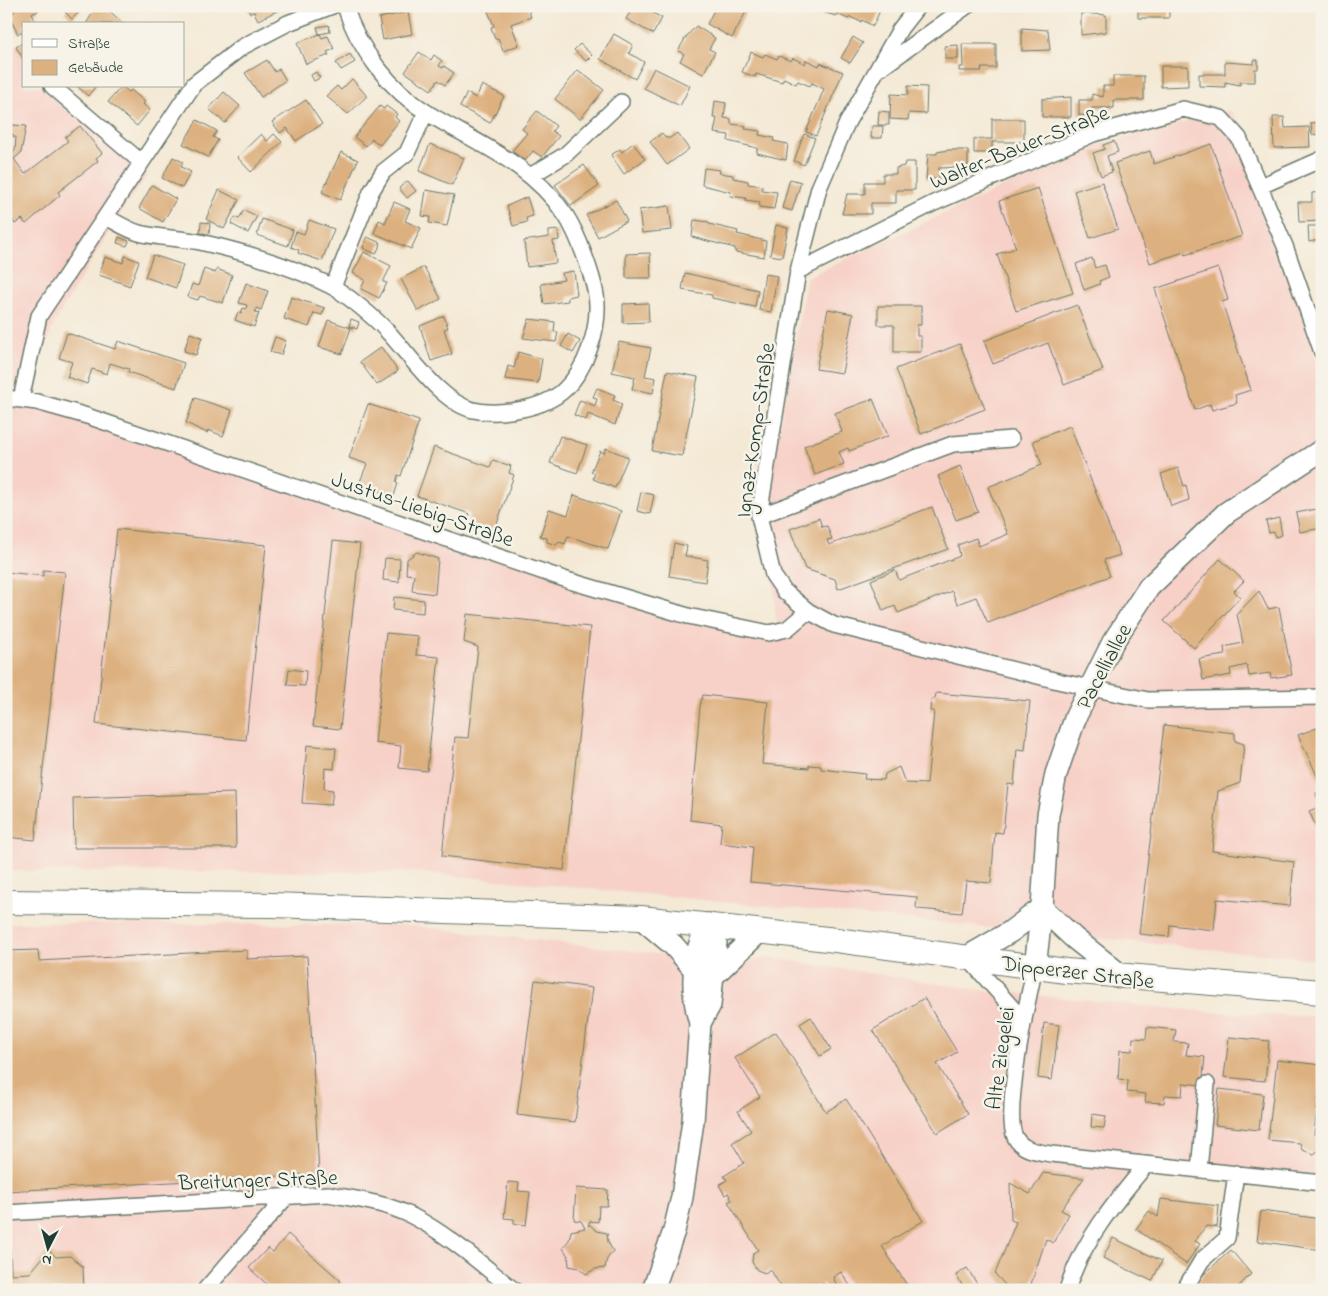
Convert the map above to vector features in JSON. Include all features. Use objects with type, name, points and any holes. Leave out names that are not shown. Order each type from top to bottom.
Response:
[{"type":"main road","name":"Pacelliallee","points":[[1035,967],[1042,908],[1051,794],[1076,716],[1088,688],[1113,642],[1149,587],[1226,513],[1322,450]]},
{"type":"main road","name":"Dipperzer Straße","points":[[6,902],[272,905],[641,918],[708,924],[1123,977],[1322,992]]},
{"type":"main road","points":[[966,957],[1010,932],[1042,908],[1074,938],[1123,977]]},
{"type":"main road","points":[[641,918],[673,944],[703,973]]},
{"type":"main road","points":[[653,1290],[674,1231],[689,1159],[700,1023],[710,1005],[698,943],[708,924]]},
{"type":"main road","points":[[703,973],[760,931]]},
{"type":"street","points":[[14,398],[39,316],[194,84],[217,64],[242,47],[332,6]]},
{"type":"street","points":[[106,217],[137,232],[196,241],[254,255],[333,287],[386,328],[450,400],[472,410],[506,413],[534,406],[565,390],[585,360],[594,330],[597,303],[589,267],[565,214],[532,175],[426,112],[392,83],[367,53],[352,27],[346,6]]},
{"type":"street","name":"Ignaz-Komp-Straße","points":[[918,6],[900,29],[847,123],[820,188],[798,271],[759,516],[773,575],[784,591],[808,611],[834,625],[1088,688],[1155,700],[1322,697]]},
{"type":"street","points":[[877,70],[967,6]]},
{"type":"street","points":[[54,88],[141,162]]},
{"type":"street","points":[[532,175],[565,155],[622,102]]},
{"type":"street","name":"Walter-Bauer-Straße","points":[[798,271],[934,202],[1093,134],[1183,109],[1221,118],[1239,138],[1261,186],[1318,329],[1322,352]]},
{"type":"street","points":[[333,287],[372,192],[383,172],[407,153],[426,112]]},
{"type":"street","points":[[1261,186],[1322,159]]},
{"type":"street","name":"Justus-Liebig-Straße","points":[[14,398],[87,416],[552,575],[688,616],[769,633],[787,629],[808,611]]},
{"type":"street","points":[[759,516],[953,444],[1011,439]]},
{"type":"street","points":[[966,957],[1024,1021]]},
{"type":"street","name":"Alte Ziegelei","points":[[1035,967],[1024,1021],[1011,1112],[1015,1138],[1023,1146],[1036,1152],[1322,1183]]},
{"type":"street","points":[[1199,1170],[1207,1084]]},
{"type":"street","points":[[1067,1290],[1076,1266],[1096,1231],[1146,1165]]},
{"type":"street","points":[[1184,1290],[1202,1260],[1227,1238],[1236,1173]]},
{"type":"street","name":"Breitunger Straße","points":[[6,1213],[328,1194],[377,1203],[412,1216],[446,1238],[514,1290]]},
{"type":"street","points":[[205,1290],[287,1196]]},
{"type":"street","points":[[643,1290],[661,1269]]},
{"type":"shaded area","points":[[6,32],[22,58],[22,88],[42,88],[147,176],[126,204],[58,316],[23,392],[498,550],[718,617],[777,632],[767,495],[807,277],[1087,148],[1230,110],[1256,150],[1322,349],[1322,960],[416,872],[6,871]]},
{"type":"shaded area","points":[[6,923],[405,925],[667,955],[746,960],[772,958],[972,989],[1209,1012],[1322,1017],[1322,1183],[1146,1165],[1066,1290],[985,1290],[981,1284],[984,1290],[6,1290]]},
{"type":"building","points":[[15,6],[36,6],[38,11],[32,14],[36,22],[22,22],[22,32],[18,34],[8,15],[14,12],[12,8]]},
{"type":"building","points":[[70,6],[79,6],[82,9],[72,19],[65,12]]},
{"type":"building","points":[[97,6],[104,6],[122,22],[87,22]]},
{"type":"building","points":[[246,6],[287,6],[258,20],[254,12],[250,13]]},
{"type":"building","points":[[486,6],[527,6],[531,17],[511,24],[519,45],[503,51],[498,38],[495,39],[491,27],[494,26]]},
{"type":"building","points":[[634,6],[657,6],[653,13],[662,18],[653,34],[626,19]]},
{"type":"building","points":[[716,6],[743,6],[747,10],[732,38],[707,24]]},
{"type":"building","points":[[802,6],[882,6],[873,26],[862,20],[861,22],[850,17],[848,19],[837,14],[836,16]]},
{"type":"building","points":[[1138,6],[1169,6],[1169,18],[1138,18]]},
{"type":"building","points":[[408,12],[412,34],[383,40],[379,18]]},
{"type":"building","points":[[1081,13],[1106,15],[1106,32],[1081,35]]},
{"type":"building","points":[[329,25],[330,32],[319,34],[317,27]]},
{"type":"building","points":[[696,26],[715,38],[709,49],[715,52],[703,74],[680,61],[684,54],[678,51],[686,37]]},
{"type":"building","points":[[1022,28],[1048,30],[1050,50],[1022,51]]},
{"type":"building","points":[[320,34],[322,38],[328,36],[334,49],[327,52],[329,55],[306,64],[297,43]]},
{"type":"building","points":[[614,34],[633,45],[629,53],[644,62],[635,79],[600,59]]},
{"type":"building","points":[[853,37],[863,43],[850,63],[841,58]]},
{"type":"building","points":[[22,43],[22,57],[16,47]]},
{"type":"building","points":[[580,44],[592,55],[586,61],[574,50]]},
{"type":"building","points":[[962,44],[996,44],[996,68],[981,68],[982,71],[959,71],[959,67],[963,67]]},
{"type":"building","points":[[958,45],[958,59],[945,59],[945,46]]},
{"type":"building","points":[[419,52],[431,60],[434,55],[442,61],[439,66],[443,68],[444,66],[454,73],[445,85],[438,80],[431,90],[405,72]]},
{"type":"building","points":[[751,52],[763,57],[765,54],[777,59],[779,56],[791,61],[793,58],[805,64],[806,60],[819,66],[820,63],[843,72],[816,136],[806,132],[824,89],[812,83],[810,86],[798,81],[796,84],[784,78],[782,82],[756,74],[755,77],[742,72]]},
{"type":"building","points":[[350,54],[355,62],[341,70],[336,63]]},
{"type":"building","points":[[267,60],[275,72],[279,69],[286,80],[261,97],[245,73]]},
{"type":"building","points":[[1254,60],[1258,60],[1258,69],[1255,69],[1255,82],[1240,82],[1240,85],[1225,82],[1225,87],[1199,86],[1199,74],[1225,74],[1225,62],[1254,64]]},
{"type":"building","points":[[1161,66],[1188,66],[1188,86],[1161,87]]},
{"type":"building","points":[[654,68],[690,86],[680,106],[644,88]]},
{"type":"building","points":[[578,70],[604,90],[580,119],[555,99]]},
{"type":"building","points":[[316,72],[320,78],[314,81],[311,75]]},
{"type":"building","points":[[1113,76],[1144,76],[1144,100],[1114,100],[1114,108],[1092,108],[1092,116],[1079,115],[1079,100],[1092,100],[1092,94],[1103,97],[1103,86],[1113,86]]},
{"type":"building","points":[[352,79],[367,96],[348,114],[326,96],[337,86],[341,90]]},
{"type":"building","points":[[482,85],[504,96],[490,123],[460,107],[467,93],[476,98]]},
{"type":"building","points":[[908,86],[927,87],[926,114],[909,113],[908,120],[890,119],[891,94],[908,95]]},
{"type":"building","points":[[79,88],[94,88],[88,96]]},
{"type":"building","points":[[120,88],[124,88],[129,92],[131,90],[145,102],[143,104],[150,110],[137,126],[108,102]]},
{"type":"building","points":[[224,92],[240,106],[225,123],[209,109]]},
{"type":"building","points":[[1071,97],[1071,117],[1042,117],[1042,99]]},
{"type":"building","points":[[306,100],[322,124],[296,141],[287,128],[280,133],[272,122]]},
{"type":"building","points":[[715,101],[726,103],[724,118],[731,119],[731,124],[746,126],[745,129],[760,131],[759,135],[774,138],[773,141],[788,144],[786,160],[757,153],[757,148],[728,141],[729,135],[714,133],[717,118],[713,118]]},
{"type":"building","points":[[380,106],[384,109],[386,106],[397,114],[395,117],[399,121],[380,145],[372,139],[366,146],[354,137]]},
{"type":"building","points":[[537,111],[556,126],[552,131],[559,136],[542,157],[533,151],[525,161],[512,151],[527,133],[522,129]]},
{"type":"building","points":[[879,111],[889,112],[889,125],[878,125]]},
{"type":"building","points":[[1273,117],[1284,117],[1285,128],[1309,127],[1310,147],[1274,148]]},
{"type":"building","points":[[992,119],[1024,119],[1024,142],[992,142],[992,153],[974,153],[974,139],[992,139]]},
{"type":"building","points":[[197,120],[217,131],[213,137],[218,140],[208,157],[183,144]]},
{"type":"building","points":[[1322,122],[1322,134],[1312,135],[1311,123]]},
{"type":"building","points":[[6,126],[26,126],[21,153],[14,159],[25,174],[68,141],[65,137],[80,126],[102,153],[96,158],[98,161],[58,192],[60,195],[26,224],[22,219],[15,224],[6,212],[6,150],[10,154],[15,151],[16,137],[13,137],[13,134],[6,133]]},
{"type":"building","points":[[872,126],[883,126],[882,138],[871,138]]},
{"type":"building","points":[[662,133],[666,138],[670,138],[677,133],[689,149],[667,165],[650,142]]},
{"type":"building","points":[[261,134],[267,141],[274,134],[282,142],[251,172],[237,157]]},
{"type":"building","points":[[804,134],[815,138],[804,165],[794,161]]},
{"type":"building","points":[[1114,141],[1118,152],[1107,156],[1112,172],[1101,176],[1093,153],[1105,149],[1103,145]]},
{"type":"building","points":[[633,143],[645,159],[624,174],[611,155],[620,149],[622,152]]},
{"type":"building","points":[[430,144],[464,158],[452,185],[419,171]]},
{"type":"building","points":[[1211,144],[1242,236],[1185,255],[1184,252],[1150,263],[1115,163],[1150,151],[1154,164]]},
{"type":"building","points":[[968,150],[968,167],[939,168],[939,179],[926,179],[928,154],[937,154],[937,152]]},
{"type":"building","points":[[341,152],[358,160],[340,200],[322,192]]},
{"type":"building","points":[[173,157],[183,162],[181,167],[191,172],[182,188],[162,178]]},
{"type":"building","points":[[905,162],[915,162],[915,190],[896,190],[896,203],[871,203],[871,214],[842,214],[847,194],[865,194],[865,182],[883,182],[883,174],[896,174],[896,168],[904,166]]},
{"type":"building","points":[[584,165],[599,186],[571,206],[555,185]]},
{"type":"building","points":[[704,168],[720,170],[719,173],[733,175],[733,178],[748,181],[748,184],[762,186],[762,190],[777,192],[774,209],[759,207],[760,202],[730,196],[731,192],[702,185]]},
{"type":"building","points":[[790,179],[801,182],[792,211],[782,208]]},
{"type":"building","points":[[408,181],[416,191],[407,198],[399,188]]},
{"type":"building","points":[[1102,182],[1118,229],[1090,238],[1074,191]]},
{"type":"building","points":[[152,185],[176,199],[163,222],[139,208]]},
{"type":"building","points":[[1038,188],[1073,293],[1016,311],[997,254],[1016,248],[999,201]]},
{"type":"building","points":[[219,190],[239,200],[224,229],[206,219]]},
{"type":"building","points":[[426,190],[454,195],[447,226],[429,223],[430,217],[422,216]]},
{"type":"building","points":[[1322,192],[1322,221],[1299,222],[1298,202],[1312,202],[1312,193]]},
{"type":"building","points":[[527,197],[533,216],[526,218],[527,222],[513,226],[507,206]]},
{"type":"building","points":[[616,200],[627,221],[598,237],[586,215]]},
{"type":"building","points":[[394,202],[410,209],[405,221],[421,228],[411,249],[374,233],[379,220],[385,223]]},
{"type":"building","points":[[669,206],[672,230],[642,233],[639,210]]},
{"type":"building","points":[[244,210],[257,216],[248,233],[231,224],[235,217],[239,219]]},
{"type":"building","points":[[262,219],[293,230],[288,246],[257,235]]},
{"type":"building","points":[[309,220],[334,229],[322,261],[298,253],[299,250],[291,247],[296,231],[304,234]]},
{"type":"building","points":[[694,220],[709,222],[709,224],[738,231],[737,234],[766,241],[764,257],[735,252],[735,248],[692,237]]},
{"type":"building","points":[[201,222],[210,223],[209,234],[200,233]]},
{"type":"building","points":[[776,225],[788,228],[782,257],[770,255]]},
{"type":"building","points":[[1308,226],[1322,226],[1322,239],[1309,242]]},
{"type":"building","points":[[558,230],[559,240],[553,241],[556,263],[527,267],[524,241],[549,237],[549,231]]},
{"type":"building","points":[[119,237],[129,241],[127,246],[117,243]]},
{"type":"building","points":[[367,237],[381,243],[376,254],[363,248]]},
{"type":"building","points":[[364,252],[391,266],[383,282],[387,283],[379,298],[361,289],[365,280],[353,273]]},
{"type":"building","points":[[650,253],[651,278],[626,278],[626,254]]},
{"type":"building","points":[[153,255],[183,265],[176,288],[145,277]]},
{"type":"building","points":[[125,256],[139,261],[130,286],[99,275],[105,257],[123,263]]},
{"type":"building","points":[[1092,258],[1095,268],[1105,265],[1109,277],[1099,281],[1100,284],[1084,290],[1076,264]]},
{"type":"building","points":[[424,267],[441,299],[418,311],[401,279]]},
{"type":"building","points":[[1218,268],[1228,300],[1222,302],[1251,390],[1235,395],[1237,403],[1212,410],[1210,404],[1195,410],[1155,289]]},
{"type":"building","points":[[204,269],[215,273],[217,269],[232,275],[223,303],[200,296],[198,300],[188,297],[192,284],[198,286]]},
{"type":"building","points":[[574,271],[577,295],[568,297],[568,301],[544,304],[541,284],[564,280],[562,273]]},
{"type":"building","points":[[685,273],[758,290],[755,307],[712,298],[712,295],[682,290]]},
{"type":"building","points":[[765,274],[777,276],[771,312],[759,310]]},
{"type":"building","points":[[246,283],[268,291],[261,310],[256,308],[255,312],[259,313],[254,327],[235,320],[238,312],[241,313],[243,308],[246,309],[247,305],[239,303]]},
{"type":"building","points":[[291,297],[325,308],[322,315],[314,313],[309,327],[284,319]]},
{"type":"building","points":[[648,303],[649,322],[623,323],[623,304]]},
{"type":"building","points":[[1077,305],[1103,370],[1064,385],[1048,343],[993,364],[984,341]]},
{"type":"building","points":[[878,306],[921,306],[921,325],[917,325],[917,336],[921,336],[921,352],[894,352],[894,325],[878,325]]},
{"type":"building","points":[[828,309],[853,314],[842,373],[816,369]]},
{"type":"building","points":[[444,316],[448,328],[444,329],[452,354],[431,361],[420,326]]},
{"type":"building","points":[[351,319],[359,322],[357,329],[349,326]]},
{"type":"building","points":[[529,319],[555,322],[554,332],[558,332],[556,342],[523,338]]},
{"type":"building","points":[[328,320],[351,328],[342,354],[319,347]]},
{"type":"building","points":[[67,333],[115,349],[118,341],[184,363],[176,388],[128,372],[129,369],[110,363],[107,374],[92,369],[87,384],[67,377],[72,362],[59,358]]},
{"type":"building","points":[[190,333],[202,337],[196,355],[184,351]]},
{"type":"building","points":[[568,334],[580,341],[573,353],[561,346]]},
{"type":"building","points":[[275,337],[286,341],[281,355],[270,352]]},
{"type":"building","points":[[619,342],[651,348],[645,376],[656,378],[653,393],[632,389],[635,377],[612,372]]},
{"type":"building","points":[[960,344],[985,409],[921,434],[896,369]]},
{"type":"building","points":[[381,347],[398,371],[377,385],[360,362]]},
{"type":"building","points":[[518,352],[542,359],[538,383],[505,379],[508,366],[514,368]]},
{"type":"building","points":[[667,371],[698,377],[682,456],[652,451]]},
{"type":"building","points":[[597,388],[615,395],[613,400],[622,404],[615,425],[588,414],[586,420],[574,415],[580,400],[595,406],[597,399],[593,397]]},
{"type":"building","points":[[195,398],[232,410],[223,436],[208,430],[207,433],[186,423]]},
{"type":"building","points":[[873,399],[888,436],[849,451],[848,448],[839,452],[844,464],[815,475],[804,446],[842,432],[835,413]]},
{"type":"building","points":[[368,404],[419,421],[401,476],[398,475],[394,496],[359,484],[367,464],[349,458]]},
{"type":"building","points":[[1070,426],[1120,555],[1104,560],[1110,576],[988,623],[976,597],[957,604],[952,591],[898,613],[895,606],[883,611],[871,580],[895,570],[899,580],[960,556],[958,545],[976,538],[979,546],[1008,534],[988,487],[1042,465],[1033,441]]},
{"type":"building","points":[[560,436],[587,445],[577,473],[550,463]]},
{"type":"building","points":[[434,447],[490,467],[493,460],[511,466],[509,473],[514,475],[494,532],[467,522],[470,514],[417,496]]},
{"type":"building","points":[[606,448],[628,457],[615,488],[593,479],[595,473],[591,472],[600,451],[604,453]]},
{"type":"building","points":[[960,466],[978,512],[956,520],[938,476]]},
{"type":"building","points":[[1178,468],[1184,486],[1186,485],[1189,500],[1171,506],[1161,474]]},
{"type":"building","points":[[641,492],[654,495],[650,514],[637,511]]},
{"type":"building","points":[[574,495],[621,511],[608,549],[568,536],[565,544],[559,542],[556,545],[547,542],[547,538],[540,536],[549,509],[568,515]]},
{"type":"building","points":[[932,507],[948,549],[838,589],[835,579],[805,569],[790,529],[819,518],[822,527],[827,526],[832,539],[827,540],[829,545]]},
{"type":"building","points":[[1322,508],[1322,528],[1300,532],[1296,513]]},
{"type":"building","points":[[1279,518],[1282,535],[1275,537],[1274,532],[1269,533],[1266,521]]},
{"type":"building","points":[[117,529],[266,545],[246,740],[96,724]]},
{"type":"building","points":[[333,541],[360,544],[340,729],[313,726]]},
{"type":"building","points":[[674,543],[687,546],[685,556],[708,560],[705,582],[669,576]]},
{"type":"building","points":[[417,552],[438,559],[435,594],[412,591],[414,575],[406,574],[407,559]]},
{"type":"building","points":[[385,558],[400,559],[399,582],[383,580]]},
{"type":"building","points":[[1220,559],[1244,581],[1234,591],[1240,597],[1194,648],[1164,621]]},
{"type":"building","points":[[43,570],[65,572],[35,840],[6,837],[6,572],[43,576]]},
{"type":"building","points":[[1259,591],[1268,609],[1279,607],[1292,675],[1271,678],[1270,673],[1249,676],[1247,665],[1230,669],[1231,675],[1203,680],[1199,659],[1225,655],[1224,647],[1243,643],[1237,614]]},
{"type":"building","points":[[394,597],[424,600],[423,613],[393,610]]},
{"type":"building","points":[[467,614],[590,627],[564,870],[442,856],[455,737],[468,738],[478,647],[464,642]]},
{"type":"building","points":[[386,633],[418,636],[416,655],[439,657],[427,771],[399,768],[401,746],[375,743]]},
{"type":"building","points":[[289,669],[306,671],[305,686],[287,685]]},
{"type":"building","points":[[936,693],[1030,701],[1025,750],[1017,749],[1014,785],[1008,784],[1003,833],[995,832],[991,883],[966,881],[962,913],[918,909],[916,907],[917,897],[750,882],[753,847],[720,843],[722,824],[690,820],[700,706],[703,695],[768,702],[762,764],[809,768],[809,765],[821,766],[821,769],[865,774],[864,779],[884,780],[885,774],[899,767],[905,783],[927,784],[934,711],[930,711],[931,699],[935,699]]},
{"type":"building","points":[[1164,725],[1235,733],[1235,741],[1244,744],[1240,783],[1218,791],[1212,851],[1294,862],[1290,906],[1217,899],[1214,930],[1170,925],[1169,937],[1139,934]]},
{"type":"building","points":[[1322,726],[1322,786],[1298,735]]},
{"type":"building","points":[[307,745],[336,748],[334,769],[325,768],[324,789],[333,790],[331,805],[302,803]]},
{"type":"building","points":[[1322,790],[1322,828],[1317,829],[1309,811],[1321,806],[1316,793]]},
{"type":"building","points":[[235,793],[236,848],[74,848],[73,798]]},
{"type":"building","points":[[38,950],[39,961],[247,950],[247,959],[307,956],[319,1174],[6,1191],[6,951]]},
{"type":"building","points":[[535,980],[592,988],[575,1122],[517,1115]]},
{"type":"building","points":[[924,998],[957,1052],[937,1064],[968,1114],[937,1133],[873,1030]]},
{"type":"building","points":[[811,1017],[831,1049],[820,1056],[800,1024]]},
{"type":"building","points":[[1044,1023],[1059,1025],[1052,1080],[1038,1078]]},
{"type":"building","points":[[1147,1027],[1176,1030],[1174,1042],[1188,1043],[1186,1055],[1205,1057],[1202,1085],[1183,1083],[1182,1096],[1165,1095],[1164,1103],[1145,1102],[1146,1094],[1127,1092],[1128,1080],[1118,1079],[1120,1050],[1132,1051],[1133,1038],[1146,1039]]},
{"type":"building","points":[[776,1032],[826,1112],[846,1099],[923,1221],[882,1246],[910,1290],[853,1290],[841,1272],[833,1277],[839,1290],[827,1290],[823,1283],[813,1290],[783,1290],[770,1269],[765,1273],[757,1270],[752,1262],[753,1253],[758,1250],[728,1202],[732,1200],[728,1193],[725,1195],[719,1185],[727,1180],[724,1176],[744,1163],[732,1143],[751,1131],[738,1111],[760,1097],[735,1058]]},
{"type":"building","points":[[1229,1037],[1269,1041],[1265,1081],[1224,1077]]},
{"type":"building","points":[[1277,1060],[1322,1065],[1314,1134],[1322,1141],[1321,1148],[1314,1154],[1302,1150],[1300,1143],[1268,1140]]},
{"type":"building","points":[[1219,1089],[1263,1094],[1259,1130],[1215,1125]]},
{"type":"building","points":[[1092,1114],[1106,1116],[1104,1128],[1091,1127]]},
{"type":"building","points":[[1043,1173],[1084,1178],[1061,1210],[1069,1214],[1053,1243],[1046,1239],[1029,1290],[1010,1290],[995,1274],[1016,1222],[1011,1220],[1010,1183],[1030,1194]]},
{"type":"building","points":[[508,1182],[519,1183],[518,1191],[530,1192],[526,1225],[514,1223],[514,1219],[504,1218]]},
{"type":"building","points":[[576,1188],[608,1190],[607,1206],[599,1206],[598,1222],[590,1221],[588,1226],[590,1225],[597,1231],[607,1233],[608,1242],[613,1251],[607,1259],[605,1268],[595,1269],[586,1274],[579,1268],[569,1266],[568,1256],[563,1248],[569,1240],[571,1231],[585,1228],[581,1221],[574,1220]]},
{"type":"building","points":[[1161,1199],[1219,1206],[1217,1227],[1206,1226],[1195,1241],[1200,1244],[1186,1264],[1136,1229],[1149,1211],[1158,1217]]},
{"type":"building","points":[[1261,1211],[1322,1219],[1322,1250],[1257,1241]]},
{"type":"building","points":[[288,1234],[341,1281],[334,1290],[270,1290],[270,1287],[249,1268],[268,1248],[273,1252]]},
{"type":"building","points":[[1113,1238],[1162,1261],[1152,1281],[1103,1258]]},
{"type":"building","points":[[6,1249],[10,1249],[11,1274],[30,1273],[49,1250],[56,1257],[70,1256],[83,1267],[84,1290],[7,1290]]},
{"type":"building","points":[[1231,1250],[1251,1274],[1235,1290],[1194,1290],[1201,1277]]},
{"type":"building","points":[[967,1268],[981,1290],[965,1290],[956,1275]]}]
